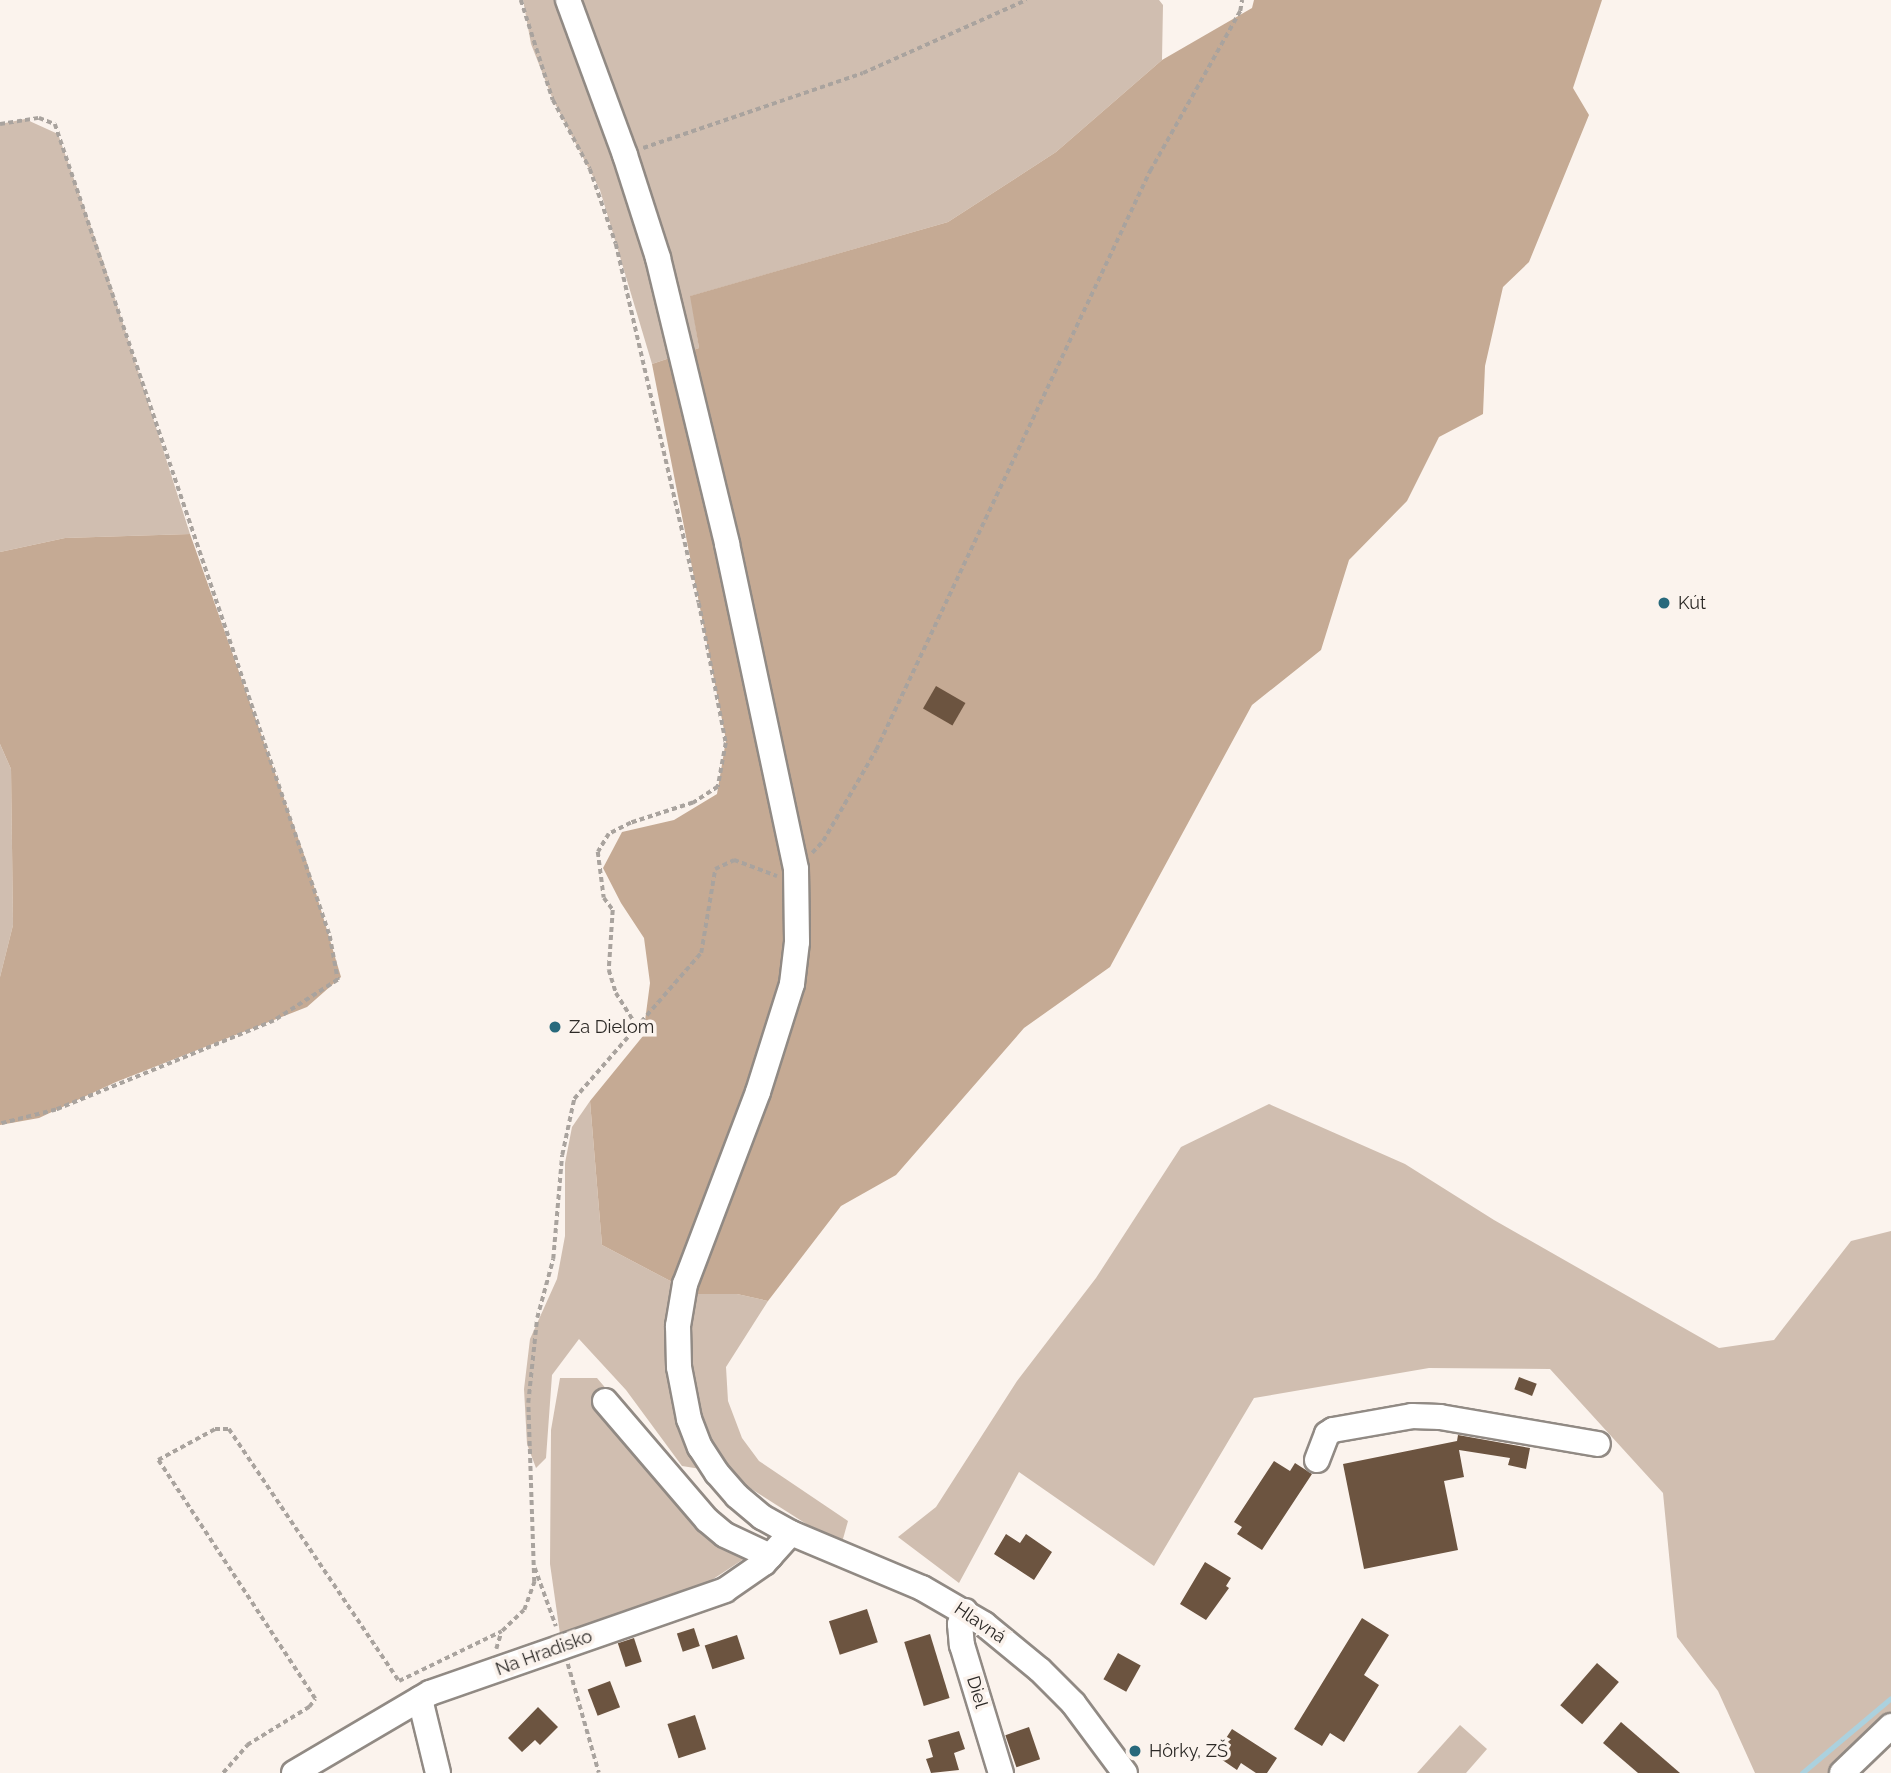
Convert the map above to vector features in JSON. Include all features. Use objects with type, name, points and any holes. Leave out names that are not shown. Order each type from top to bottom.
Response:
[{"type":"street","name":"Hlavná","points":[[568,0],[625,155],[658,258],[727,544],[796,869],[797,942],[792,984],[758,1092],[685,1284],[678,1326],[682,1394],[700,1447],[717,1473],[737,1496],[762,1517],[791,1533],[922,1588],[965,1611],[1003,1637],[1041,1670],[1096,1731],[1125,1773]]},
{"type":"street","points":[[605,1401],[707,1520],[724,1535],[770,1556]]},
{"type":"street","points":[[1317,1460],[1327,1434],[1333,1430],[1412,1416],[1440,1417],[1598,1444]]},
{"type":"street","name":"Na Hradisko","points":[[294,1773],[420,1699],[725,1590],[770,1556],[791,1533]]},
{"type":"street","name":"Diel","points":[[965,1611],[960,1624],[962,1645],[1001,1773]]},
{"type":"street","points":[[420,1699],[438,1773]]},
{"type":"street","points":[[1842,1773],[1891,1726]]},
{"type":"path","points":[[521,0],[553,100],[590,169],[616,244],[696,590],[726,743],[718,788],[693,803],[631,823],[609,834],[598,852],[604,898],[613,910],[609,971],[615,993],[638,1028]]},
{"type":"path","points":[[625,155],[863,73],[1026,0]]},
{"type":"path","points":[[823,841],[876,750],[1150,171],[1240,11],[1242,0]]},
{"type":"path","points":[[0,124],[39,117],[55,124],[330,936],[338,980],[274,1021],[56,1110],[0,1124]]},
{"type":"path","points":[[223,1773],[247,1745],[309,1707],[315,1699],[158,1460],[215,1429],[229,1429],[399,1681],[502,1631],[524,1609],[531,1595],[534,1566],[528,1403],[537,1318],[553,1259],[562,1155],[574,1099],[701,953],[715,869],[734,860],[776,877],[796,869]]},
{"type":"path","points":[[534,1566],[563,1646],[599,1773]]},
{"type":"shaded area","points":[[523,0],[1159,0],[1163,5],[1162,60],[1056,152],[948,222],[691,296],[699,348],[652,364],[600,190],[553,100],[531,44]]},
{"type":"shaded area","points":[[1254,0],[1602,0],[1573,88],[1589,115],[1529,262],[1503,287],[1485,366],[1483,414],[1439,437],[1407,501],[1349,560],[1321,650],[1252,705],[1110,967],[1024,1028],[896,1175],[841,1206],[768,1301],[737,1294],[695,1294],[602,1245],[590,1101],[643,1036],[650,983],[644,938],[621,903],[603,868],[622,832],[674,820],[717,794],[726,740],[652,364],[699,348],[690,296],[948,222],[1056,152],[1162,60],[1252,8]]},
{"type":"shaded area","points":[[25,119],[58,134],[104,264],[190,534],[65,538],[0,552],[0,124]]},
{"type":"shaded area","points":[[190,534],[307,863],[341,977],[307,1007],[116,1082],[39,1118],[0,1125],[0,977],[13,925],[11,769],[0,744],[0,552],[65,538]]},
{"type":"shaded area","points":[[0,744],[11,769],[13,925],[0,977]]},
{"type":"shaded area","points":[[590,1101],[602,1245],[695,1294],[737,1294],[768,1301],[726,1367],[728,1401],[742,1438],[759,1461],[848,1521],[841,1546],[726,1473],[682,1466],[626,1390],[579,1339],[552,1375],[546,1458],[536,1468],[527,1444],[524,1389],[530,1339],[557,1279],[565,1236],[565,1163],[572,1127]]},
{"type":"shaded area","points":[[1269,1104],[1405,1164],[1494,1220],[1719,1348],[1774,1340],[1851,1241],[1891,1231],[1891,1742],[1853,1773],[1755,1773],[1718,1691],[1677,1637],[1663,1493],[1550,1369],[1429,1368],[1254,1398],[1154,1566],[1019,1472],[959,1583],[898,1537],[936,1507],[1017,1381],[1096,1278],[1181,1147]]},
{"type":"shaded area","points":[[560,1378],[597,1378],[720,1523],[756,1551],[704,1585],[560,1634],[550,1564],[551,1430]]},
{"type":"shaded area","points":[[1460,1725],[1487,1749],[1466,1773],[1417,1773]]},
{"type":"building","points":[[936,686],[965,703],[952,726],[923,709]]},
{"type":"building","points":[[1519,1377],[1537,1384],[1532,1396],[1514,1389]]},
{"type":"building","points":[[1458,1435],[1530,1448],[1526,1469],[1508,1465],[1510,1458],[1459,1450],[1464,1477],[1444,1481],[1458,1550],[1364,1569],[1343,1464],[1457,1441]]},
{"type":"building","points":[[1274,1461],[1290,1471],[1295,1463],[1312,1474],[1262,1550],[1237,1534],[1242,1527],[1234,1522]]},
{"type":"building","points":[[1006,1534],[1020,1543],[1026,1534],[1052,1552],[1034,1580],[994,1554]]},
{"type":"building","points":[[1205,1562],[1231,1578],[1226,1586],[1229,1588],[1206,1620],[1180,1604]]},
{"type":"building","points":[[867,1609],[878,1642],[840,1655],[829,1621]]},
{"type":"building","points":[[1362,1618],[1389,1635],[1364,1675],[1379,1685],[1344,1742],[1330,1733],[1322,1746],[1294,1729]]},
{"type":"building","points":[[694,1628],[700,1646],[683,1652],[677,1634]]},
{"type":"building","points":[[930,1634],[950,1698],[924,1706],[904,1642]]},
{"type":"building","points":[[737,1635],[745,1659],[712,1669],[705,1646]]},
{"type":"building","points":[[634,1638],[642,1662],[626,1667],[618,1643]]},
{"type":"building","points":[[1118,1653],[1141,1666],[1126,1692],[1103,1679]]},
{"type":"building","points":[[1597,1663],[1619,1682],[1582,1724],[1560,1705]]},
{"type":"building","points":[[610,1681],[620,1707],[598,1716],[588,1690]]},
{"type":"building","points":[[538,1707],[558,1727],[540,1745],[535,1740],[522,1752],[508,1738]]},
{"type":"building","points":[[695,1715],[706,1749],[679,1758],[667,1724]]},
{"type":"building","points":[[1621,1722],[1680,1773],[1638,1773],[1603,1743]]},
{"type":"building","points":[[1029,1727],[1040,1759],[1016,1767],[1005,1735]]},
{"type":"building","points":[[1232,1729],[1277,1758],[1267,1773],[1256,1773],[1241,1763],[1237,1770],[1215,1755]]},
{"type":"building","points":[[959,1731],[965,1749],[954,1753],[959,1770],[931,1773],[926,1759],[933,1757],[928,1740]]},
{"type":"waterway","points":[[1802,1773],[1891,1698]]},
{"type":"place","name":"Kút","points":[[1664,603]]},
{"type":"place","name":"Za Dielom","points":[[555,1027]]},
{"type":"place","name":"Hôrky, ZŠ","points":[[1135,1751]]}]
